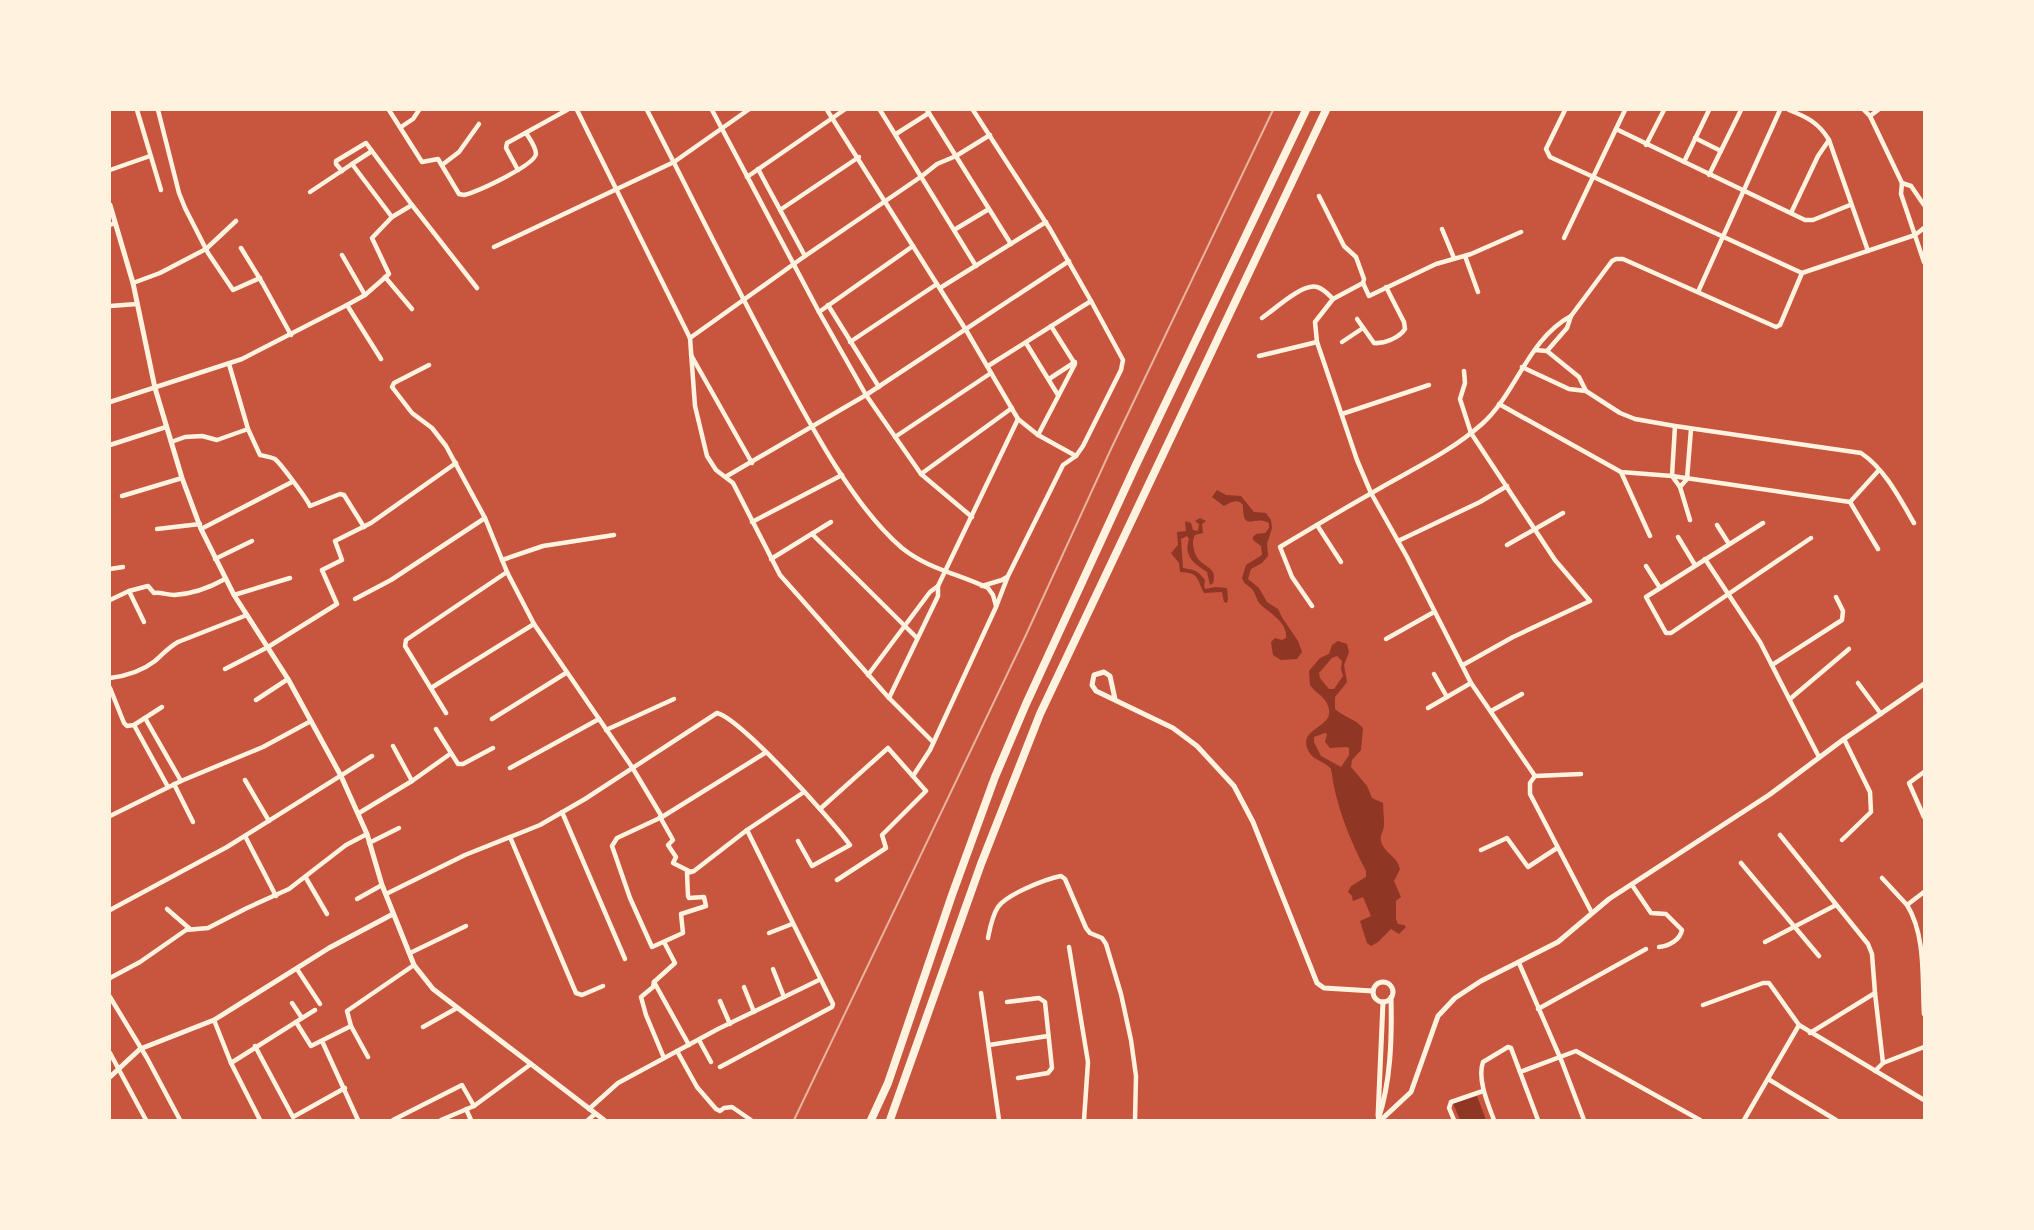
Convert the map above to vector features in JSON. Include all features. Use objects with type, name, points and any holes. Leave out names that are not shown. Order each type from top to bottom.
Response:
[{"type":"highway","points":[[871,1120],[888,1083],[951,895],[995,777],[1026,704],[1135,467],[1306,110]]},
{"type":"highway","points":[[890,1120],[981,864],[1040,714],[1326,110]]},
{"type":"street","points":[[137,110],[161,190]]},
{"type":"street","points":[[158,110],[179,192],[206,249],[230,289],[236,290],[260,278]]},
{"type":"street","points":[[389,110],[422,162],[438,159],[459,194],[468,194],[518,170],[530,161],[536,154],[526,133]]},
{"type":"street","points":[[401,127],[419,110]]},
{"type":"street","points":[[518,170],[506,145],[567,110]]},
{"type":"street","points":[[577,110],[690,338],[695,406],[704,448],[711,464],[733,483],[780,575],[889,698],[933,742]]},
{"type":"street","points":[[647,110],[743,301],[812,429],[842,475],[881,527],[902,547],[922,562],[982,586],[993,595],[996,607]]},
{"type":"street","points":[[712,110],[819,312],[866,395],[921,474],[972,517]]},
{"type":"street","points":[[494,247],[616,187],[674,162],[748,110]]},
{"type":"street","points":[[827,110],[859,157],[992,372],[1018,419],[1038,435],[1076,456]]},
{"type":"street","points":[[747,177],[844,110]]},
{"type":"street","points":[[880,110],[976,266]]},
{"type":"street","points":[[913,776],[933,742],[996,607],[1008,576],[1063,465],[1076,456],[1121,370],[1123,360],[1046,222],[974,110]]},
{"type":"street","points":[[1565,110],[1546,149],[1550,157],[1802,273],[1915,235],[1924,228]]},
{"type":"street","points":[[1564,238],[1625,110]]},
{"type":"street","points":[[1646,145],[1664,110]]},
{"type":"street","points":[[1684,162],[1709,110]]},
{"type":"street","points":[[1709,175],[1741,110]]},
{"type":"street","points":[[1698,292],[1780,110]]},
{"type":"street","points":[[1789,110],[1812,120],[1829,140],[1868,251]]},
{"type":"street","points":[[1864,110],[1870,116],[1902,183],[1901,194],[1924,262]]},
{"type":"street","points":[[1870,116],[1878,110]]},
{"type":"street","points":[[896,134],[928,111],[1011,244]]},
{"type":"street","points":[[442,165],[459,152],[478,124]]},
{"type":"street","points":[[1616,129],[1743,192],[1809,220],[1850,205]]},
{"type":"street","points":[[690,338],[937,164],[956,156],[990,135]]},
{"type":"street","points":[[1695,138],[1721,151]]},
{"type":"street","points":[[1791,213],[1818,156],[1829,140]]},
{"type":"street","points":[[342,171],[336,161],[364,143],[477,288]]},
{"type":"street","points":[[310,192],[372,151]]},
{"type":"street","points":[[110,170],[150,156]]},
{"type":"street","points":[[780,210],[859,157]]},
{"type":"street","points":[[352,164],[392,217]]},
{"type":"street","points":[[758,170],[805,256]]},
{"type":"street","points":[[1902,183],[1911,186],[1924,205]]},
{"type":"street","points":[[1319,196],[1344,246],[1356,257],[1369,296],[1436,264],[1465,256],[1521,232]]},
{"type":"street","points":[[110,205],[112,224],[133,283],[155,388],[182,478],[200,526],[234,595],[288,679],[341,776],[371,842],[382,885],[414,965],[433,989],[604,1120]]},
{"type":"street","points":[[110,393],[111,401],[253,355],[365,295],[389,274],[372,238],[373,235],[392,217],[412,205]]},
{"type":"street","points":[[954,230],[989,209]]},
{"type":"street","points":[[133,283],[160,273],[206,249],[236,221]]},
{"type":"street","points":[[850,342],[938,286],[976,266],[1046,222]]},
{"type":"street","points":[[1442,229],[1454,258]]},
{"type":"street","points":[[819,312],[914,246]]},
{"type":"street","points":[[241,248],[291,335]]},
{"type":"street","points":[[342,255],[365,295]]},
{"type":"street","points":[[1465,256],[1478,292]]},
{"type":"street","points":[[1547,351],[1567,328],[1571,316],[1612,261],[1619,258],[1778,327],[1802,273]]},
{"type":"street","points":[[727,476],[812,429],[879,387],[1069,261]]},
{"type":"street","points":[[385,277],[412,309]]},
{"type":"street","points":[[1363,283],[1333,299],[1315,322],[1317,342],[1357,460],[1371,493],[1471,683],[1535,776]]},
{"type":"street","points":[[1262,318],[1309,286],[1320,288],[1333,299]]},
{"type":"street","points":[[1357,319],[1374,343],[1379,344],[1402,334],[1405,329],[1404,322],[1386,287]]},
{"type":"street","points":[[988,366],[1092,301]]},
{"type":"street","points":[[110,306],[137,304]]},
{"type":"street","points":[[347,305],[381,359]]},
{"type":"street","points":[[828,305],[879,387]]},
{"type":"street","points":[[1312,606],[1292,577],[1280,547],[1428,462],[1485,422],[1535,350],[1559,322],[1571,316]]},
{"type":"street","points":[[1038,435],[1074,368],[1075,362],[1051,326]]},
{"type":"street","points":[[1342,342],[1363,328]]},
{"type":"street","points":[[1026,342],[1058,395]]},
{"type":"street","points":[[1259,356],[1317,342]]},
{"type":"street","points":[[1535,350],[1547,351],[1579,377],[1586,391]]},
{"type":"street","points":[[690,354],[752,463]]},
{"type":"street","points":[[1049,379],[1075,362]]},
{"type":"street","points":[[229,364],[248,429],[261,455],[274,459],[305,495],[310,506],[340,494],[344,495],[363,527]]},
{"type":"street","points":[[852,372],[865,364]]},
{"type":"street","points":[[429,365],[394,383],[392,387],[412,413],[439,436],[456,463],[485,518],[507,572],[534,624],[632,767],[673,840],[668,845],[676,857],[673,863],[691,872]]},
{"type":"street","points":[[1522,367],[1569,389],[1586,391],[1635,419],[1690,429],[1854,451],[1867,457],[1891,484],[1914,523]]},
{"type":"street","points":[[1463,665],[1532,627],[1590,601],[1556,560],[1471,433],[1460,399],[1465,383],[1464,371]]},
{"type":"street","points":[[895,437],[992,372]]},
{"type":"street","points":[[1342,414],[1429,385]]},
{"type":"street","points":[[1499,404],[1621,472],[1672,476],[1850,502]]},
{"type":"street","points":[[921,474],[1012,408]]},
{"type":"street","points":[[889,698],[938,596],[938,586],[1018,419]]},
{"type":"street","points":[[1675,426],[1672,476],[1680,487],[1690,520]]},
{"type":"street","points":[[110,445],[166,427]]},
{"type":"street","points":[[171,442],[185,437],[202,436],[217,441],[248,429]]},
{"type":"street","points":[[1680,487],[1687,479],[1690,429]]},
{"type":"street","points":[[225,669],[337,604],[322,570],[342,560],[335,541],[363,527],[456,463]]},
{"type":"street","points":[[1850,502],[1879,470]]},
{"type":"street","points":[[1621,472],[1650,536]]},
{"type":"street","points":[[752,522],[842,475]]},
{"type":"street","points":[[122,496],[182,478]]},
{"type":"street","points":[[157,529],[200,526],[292,482]]},
{"type":"street","points":[[1398,541],[1508,486]]},
{"type":"street","points":[[1850,502],[1878,549]]},
{"type":"street","points":[[1507,545],[1563,513]]},
{"type":"street","points":[[355,599],[391,580],[485,518]]},
{"type":"street","points":[[771,559],[831,522]]},
{"type":"street","points":[[1763,523],[1646,597],[1664,630],[1669,634],[1811,538]]},
{"type":"street","points":[[1317,525],[1341,562]]},
{"type":"street","points":[[1717,525],[1729,544]]},
{"type":"street","points":[[812,534],[917,638]]},
{"type":"street","points":[[502,560],[543,546],[614,535]]},
{"type":"street","points":[[1678,537],[1695,566]]},
{"type":"street","points":[[215,559],[252,540]]},
{"type":"street","points":[[1705,559],[1760,642],[1819,757]]},
{"type":"street","points":[[1646,566],[1660,588]]},
{"type":"street","points":[[110,569],[123,567]]},
{"type":"street","points":[[446,713],[405,646],[405,640],[507,572]]},
{"type":"street","points":[[982,586],[1008,576]]},
{"type":"street","points":[[234,595],[290,578]]},
{"type":"street","points":[[110,600],[129,591],[150,586],[154,593],[163,592],[171,595],[200,591],[225,579]]},
{"type":"street","points":[[868,675],[930,592],[938,586]]},
{"type":"street","points":[[129,591],[144,622]]},
{"type":"street","points":[[1772,665],[1842,620],[1843,611],[1836,597]]},
{"type":"street","points":[[1386,639],[1434,612]]},
{"type":"street","points":[[110,678],[130,674],[147,666],[168,647],[178,642],[248,615]]},
{"type":"street","points":[[431,688],[534,624]]},
{"type":"street","points":[[1790,699],[1849,649]]},
{"type":"street","points":[[1115,699],[1110,676],[1104,672],[1094,675],[1092,685],[1099,692],[1173,728],[1197,746],[1218,766],[1234,786],[1253,822],[1317,984],[1324,988],[1373,991]]},
{"type":"street","points":[[492,720],[566,673]]},
{"type":"street","points":[[1434,674],[1447,697]]},
{"type":"street","points":[[256,700],[288,679]]},
{"type":"street","points":[[1099,692],[1106,691],[1112,682]]},
{"type":"street","points":[[1428,708],[1471,683]]},
{"type":"street","points":[[1858,683],[1881,714]]},
{"type":"street","points":[[1379,1120],[1411,1092],[1434,1026],[1444,1008],[1473,986],[1558,942],[1609,899],[1769,795],[1844,738],[1924,684]]},
{"type":"street","points":[[110,688],[127,726],[134,726],[162,707]]},
{"type":"street","points":[[1491,711],[1522,694]]},
{"type":"street","points":[[606,730],[674,699]]},
{"type":"street","points":[[386,894],[465,855],[540,825],[717,713],[739,726],[820,809],[849,845],[812,866],[798,842]]},
{"type":"street","points":[[145,718],[181,781]]},
{"type":"street","points":[[510,768],[599,719]]},
{"type":"street","points":[[110,816],[174,784],[263,747],[311,721]]},
{"type":"street","points":[[134,726],[168,787]]},
{"type":"street","points":[[435,729],[450,754],[460,765],[493,748]]},
{"type":"street","points":[[1842,840],[1871,812],[1870,792],[1844,738]]},
{"type":"street","points":[[393,746],[412,781]]},
{"type":"street","points":[[820,809],[888,748],[926,792],[882,835],[886,848],[837,880]]},
{"type":"street","points":[[765,753],[661,817],[617,838],[612,846],[630,898],[652,947],[683,933],[681,914],[706,906],[704,897],[689,898],[687,875],[747,830],[804,792]]},
{"type":"street","points":[[359,813],[412,781],[450,754]]},
{"type":"street","points":[[110,910],[244,836],[372,756]]},
{"type":"street","points":[[1924,772],[1909,783],[1924,817]]},
{"type":"street","points":[[1535,776],[1581,774]]},
{"type":"street","points":[[1535,776],[1530,783],[1530,794],[1592,913]]},
{"type":"street","points":[[244,780],[269,821]]},
{"type":"street","points":[[174,784],[193,822]]},
{"type":"street","points":[[562,812],[625,959]]},
{"type":"street","points":[[371,842],[399,828]]},
{"type":"street","points":[[720,1067],[833,1006],[747,830]]},
{"type":"street","points":[[110,978],[140,962],[190,928],[208,928],[276,896],[306,878],[346,845],[367,834]]},
{"type":"street","points":[[1780,835],[1868,944],[1872,954],[1883,1063]]},
{"type":"street","points":[[244,836],[276,896]]},
{"type":"street","points":[[510,837],[576,993],[582,995],[603,986]]},
{"type":"street","points":[[1482,850],[1507,838],[1528,867],[1557,848]]},
{"type":"street","points":[[1741,863],[1819,956]]},
{"type":"street","points":[[988,938],[993,916],[999,905],[1047,879],[1061,876],[1065,879],[1089,933],[1102,939],[1110,952],[1131,1040],[1136,1076],[1135,1120]]},
{"type":"street","points":[[306,878],[327,914]]},
{"type":"street","points":[[1882,878],[1914,915],[1920,946],[1924,1014]]},
{"type":"street","points":[[357,899],[382,885]]},
{"type":"street","points":[[1632,885],[1651,913],[1666,914],[1682,930],[1673,942],[1659,947]]},
{"type":"street","points":[[1907,905],[1924,892]]},
{"type":"street","points":[[1765,942],[1836,905]]},
{"type":"street","points":[[167,909],[190,928]]},
{"type":"street","points":[[110,1077],[140,1049],[214,1020],[329,948],[393,914]]},
{"type":"street","points":[[769,933],[792,924]]},
{"type":"street","points":[[410,953],[466,926]]},
{"type":"street","points":[[664,942],[675,963],[654,981],[653,987],[641,997],[664,1058]]},
{"type":"street","points":[[1069,947],[1088,1062],[1084,1120]]},
{"type":"street","points":[[1538,1009],[1646,949]]},
{"type":"street","points":[[1519,963],[1584,1120]]},
{"type":"street","points":[[368,1058],[351,1026],[347,1014],[348,1009],[414,965]]},
{"type":"street","points":[[297,969],[320,1004]]},
{"type":"street","points":[[773,969],[784,997]]},
{"type":"street","points":[[589,1109],[618,1083],[819,980]]},
{"type":"street","points":[[654,981],[663,1002],[670,1009],[689,1045]]},
{"type":"street","points":[[1373,991],[1379,983],[1386,983],[1392,990],[1385,1101],[1379,1120]]},
{"type":"street","points":[[1703,1005],[1763,983],[1769,983],[1799,1025],[1924,1100]]},
{"type":"street","points":[[744,987],[754,1012]]},
{"type":"street","points":[[1373,991],[1375,997],[1383,1002]]},
{"type":"street","points":[[981,993],[999,1120]]},
{"type":"street","points":[[1810,1033],[1875,993]]},
{"type":"street","points":[[110,997],[180,1120]]},
{"type":"street","points":[[1383,1002],[1391,997]]},
{"type":"street","points":[[1007,1002],[1043,999],[1052,1068],[1051,1071],[1018,1078]]},
{"type":"street","points":[[720,1001],[730,1024]]},
{"type":"street","points":[[1379,1120],[1383,1002]]},
{"type":"street","points":[[292,1003],[302,1018]]},
{"type":"street","points":[[423,1027],[457,1008]]},
{"type":"street","points":[[231,1063],[315,1010]]},
{"type":"street","points":[[214,1020],[231,1063],[260,1120]]},
{"type":"street","points":[[296,1022],[309,1045],[351,1026]]},
{"type":"street","points":[[1744,1120],[1799,1025]]},
{"type":"street","points":[[989,1045],[1048,1036]]},
{"type":"street","points":[[699,1040],[711,1062]]},
{"type":"street","points":[[322,1041],[358,1120]]},
{"type":"street","points":[[255,1046],[293,1117],[345,1088]]},
{"type":"street","points":[[1875,1071],[1883,1063],[1924,1047]]},
{"type":"street","points":[[1494,1120],[1483,1091],[1481,1068],[1483,1062],[1505,1048],[1511,1048],[1538,1120]]},
{"type":"street","points":[[677,1051],[698,1087],[716,1109],[720,1111],[731,1107],[752,1120]]},
{"type":"street","points":[[1520,1072],[1576,1051],[1700,1120]]},
{"type":"street","points":[[110,1053],[146,1120]]},
{"type":"street","points":[[441,1120],[470,1107],[531,1064]]},
{"type":"street","points":[[1768,1079],[1836,1120]]},
{"type":"street","points":[[393,1120],[462,1085],[470,1107],[471,1120]]},
{"type":"street","points":[[1454,1120],[1449,1108],[1451,1102],[1483,1091]]},
{"type":"street","points":[[140,1111],[140,1120]]},
{"type":"street","points":[[588,1120],[595,1114]]},
{"type":"shaded area","points":[[1217,490],[1226,495],[1241,496],[1254,512],[1266,513],[1271,520],[1272,528],[1267,544],[1268,556],[1262,563],[1251,569],[1248,579],[1259,588],[1267,602],[1278,609],[1298,641],[1302,652],[1297,659],[1281,660],[1273,655],[1271,642],[1275,638],[1282,640],[1286,638],[1282,623],[1261,605],[1253,590],[1244,583],[1242,578],[1246,565],[1262,555],[1261,546],[1253,540],[1253,537],[1256,534],[1265,533],[1269,528],[1269,523],[1258,520],[1247,521],[1241,503],[1234,501],[1224,506],[1212,497]]},
{"type":"shaded area","points":[[1200,518],[1206,521],[1202,524],[1203,533],[1195,535],[1194,550],[1196,556],[1213,572],[1213,583],[1210,585],[1207,572],[1191,559],[1187,536],[1181,539],[1183,568],[1200,574],[1205,580],[1206,589],[1227,588],[1227,603],[1224,602],[1222,592],[1204,593],[1194,575],[1180,572],[1179,563],[1171,553],[1178,545],[1177,532],[1186,531],[1185,521],[1191,523],[1193,530],[1198,531],[1199,524],[1195,521]]},
{"type":"shaded area","points":[[1338,641],[1347,644],[1349,652],[1344,665],[1347,682],[1335,697],[1335,709],[1363,728],[1361,750],[1352,760],[1351,767],[1367,786],[1372,798],[1383,803],[1384,825],[1381,843],[1400,869],[1394,881],[1401,897],[1396,901],[1396,919],[1398,924],[1406,927],[1399,934],[1391,929],[1371,946],[1367,943],[1360,921],[1371,916],[1363,897],[1353,901],[1348,892],[1351,886],[1366,877],[1366,871],[1344,822],[1331,769],[1311,755],[1306,744],[1307,738],[1327,719],[1329,714],[1325,700],[1310,685],[1309,671],[1320,658],[1329,654],[1332,645]],"holes":[[[1337,656],[1342,661],[1343,676],[1334,689],[1329,689],[1320,678],[1319,673],[1332,658]],[[1327,734],[1325,742],[1330,748],[1349,748],[1349,755],[1341,767],[1321,756],[1314,742],[1314,737]]]},
{"type":"shaded area","points":[[1477,1096],[1486,1120],[1460,1120],[1453,1103]]},
{"type":"railway","points":[[794,1120],[1273,110]]}]
